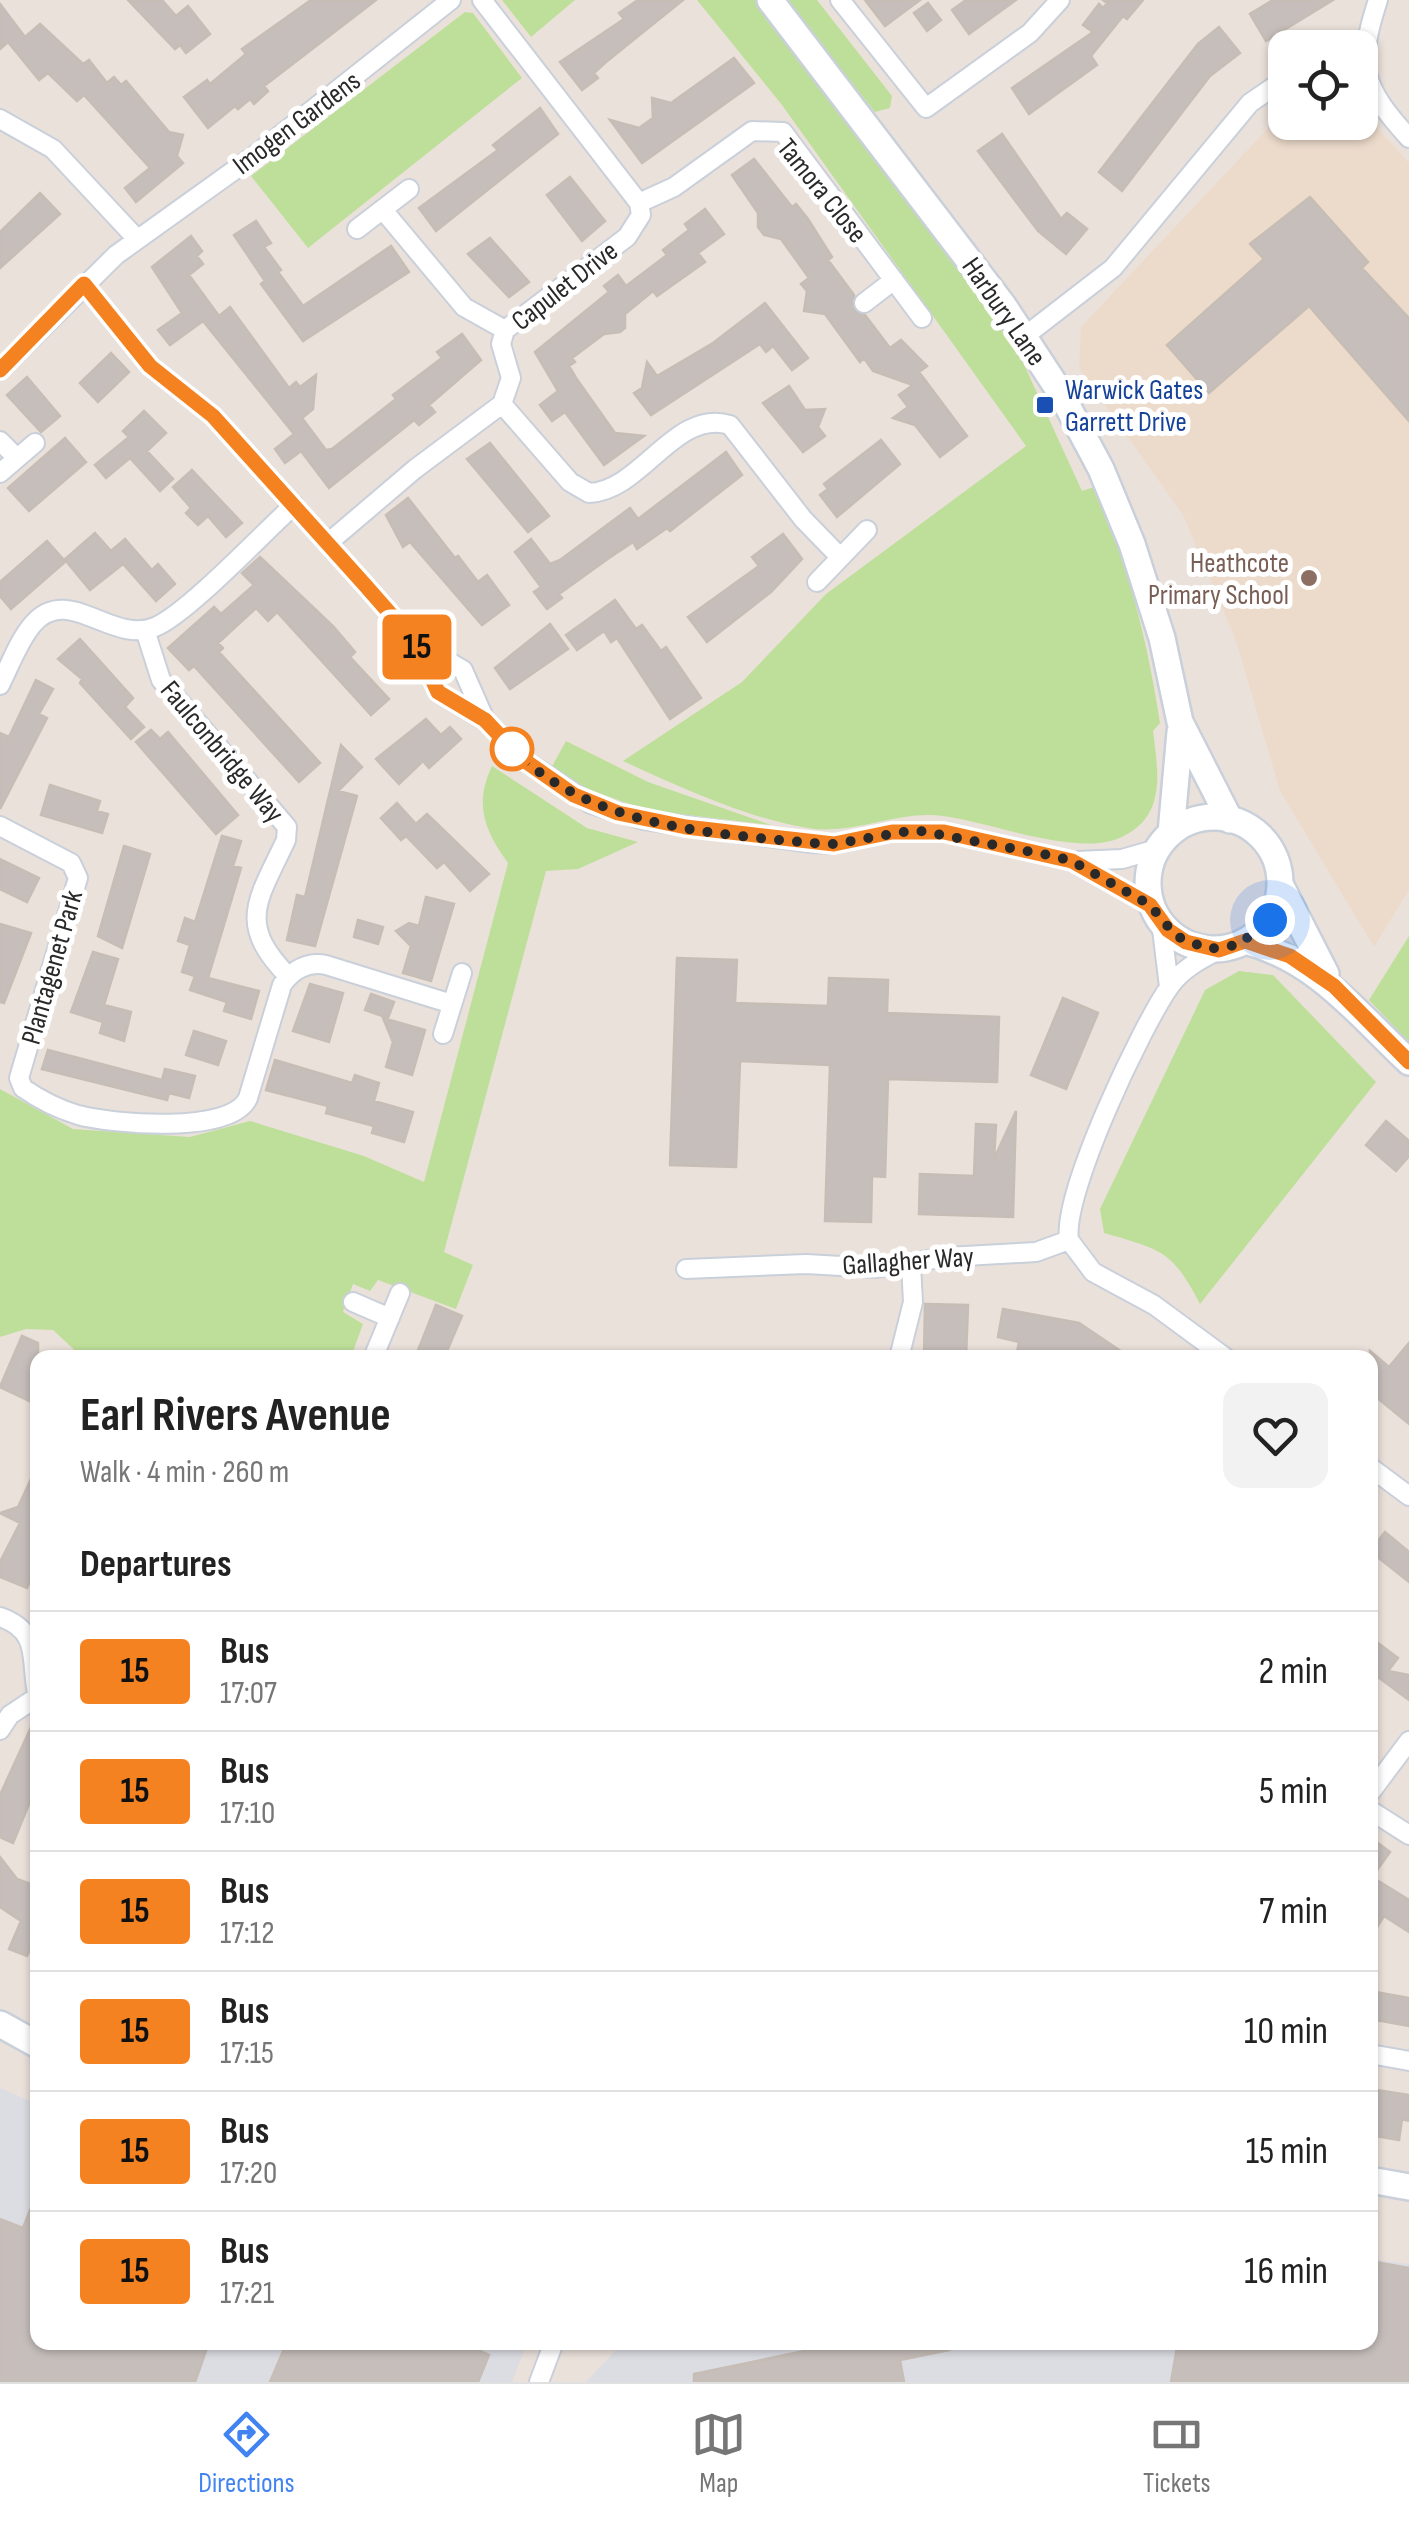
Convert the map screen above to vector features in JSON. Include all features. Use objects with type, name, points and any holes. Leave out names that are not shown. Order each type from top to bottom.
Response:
[{"type":"street","name":"Imogen Gardens","points":[[0,370],[84,284],[137,239],[254,156],[451,0]]},
{"type":"street","points":[[482,0],[640,204]]},
{"type":"street","name":"Harbury Lane","points":[[770,0],[1025,336],[1102,469],[1132,544],[1162,638],[1180,722],[1230,820]]},
{"type":"street","points":[[840,0],[926,108],[1030,33],[1060,0]]},
{"type":"street","points":[[1370,30],[1378,0]]},
{"type":"street","points":[[1025,336],[1114,268],[1250,104],[1268,91]]},
{"type":"street","points":[[1378,99],[1409,138]]},
{"type":"street","points":[[0,119],[53,150],[137,239]]},
{"type":"street","name":"Tamora Close","points":[[640,204],[674,187],[752,130],[771,129],[790,139],[922,318]]},
{"type":"street","points":[[357,229],[409,188]]},
{"type":"street","name":"Capulet Drive","points":[[502,404],[511,378],[501,344],[505,330],[627,237],[638,223],[640,204]]},
{"type":"street","points":[[383,210],[464,307],[505,330]]},
{"type":"street","points":[[864,303],[894,280]]},
{"type":"street","points":[[84,284],[150,366],[213,416],[415,642],[438,692],[485,720],[521,758],[556,784],[592,804],[644,820],[823,843],[892,832],[944,832],[1072,861],[1122,860],[1164,841],[1194,821],[1230,820],[1251,829],[1272,850],[1282,886],[1311,951],[1334,986]]},
{"type":"street","points":[[328,544],[415,468],[502,404],[570,482],[589,493],[614,487],[702,423],[730,425],[803,518],[840,557]]},
{"type":"street","points":[[0,442],[16,458]]},
{"type":"street","points":[[0,474],[35,443]]},
{"type":"street","points":[[0,685],[30,627],[48,612],[68,608],[117,629],[145,630],[165,622],[294,506]]},
{"type":"street","points":[[817,582],[867,530]]},
{"type":"street","name":"Faulconbridge Way","points":[[145,630],[167,688],[287,827],[286,840],[256,916],[259,942],[288,976]]},
{"type":"street","points":[[415,642],[463,670],[485,720]]},
{"type":"street","name":"Harbury Lane","points":[[1164,841],[1180,722]]},
{"type":"street","name":"Plantagenet Park","points":[[0,826],[71,863],[78,878],[19,1078],[22,1088],[56,1107],[94,1118],[168,1124],[236,1112],[248,1098],[278,996],[288,976]]},
{"type":"street","points":[[1164,841],[1148,876],[1169,987]]},
{"type":"street","points":[[1072,861],[1156,913],[1186,942],[1219,950]]},
{"type":"street","points":[[1215,1350],[1154,1305],[1093,1272],[1069,1240],[1070,1211],[1097,1136],[1169,987],[1219,950],[1245,941],[1270,920],[1282,886]]},
{"type":"street","points":[[1245,941],[1290,956],[1334,986],[1409,1062]]},
{"type":"street","points":[[288,976],[301,968],[326,964],[452,1004]]},
{"type":"street","points":[[442,1034],[462,973]]},
{"type":"street","name":"Gallagher Way","points":[[686,1269],[911,1265],[947,1256],[1036,1252],[1069,1240]]},
{"type":"street","points":[[901,1350],[914,1302],[911,1265]]},
{"type":"street","points":[[376,1350],[400,1293]]},
{"type":"street","points":[[353,1302],[390,1318]]},
{"type":"street","points":[[1378,1474],[1409,1496]]},
{"type":"street","points":[[0,1617],[30,1634]]},
{"type":"street","points":[[0,1730],[10,1715],[30,1702]]},
{"type":"street","points":[[1378,1782],[1409,1741]]},
{"type":"street","points":[[1378,1815],[1409,1835]]},
{"type":"street","points":[[0,2024],[30,2041]]},
{"type":"street","points":[[1378,2056],[1409,2062]]},
{"type":"street","points":[[1378,2181],[1409,2187]]},
{"type":"street","points":[[538,2382],[551,2350]]},
{"type":"shaded area","name":"Heathcote Primary School","points":[[1268,128],[1268,140],[1378,140],[1378,129],[1409,163],[1409,890],[1374,947],[1280,791],[1236,641],[1183,515],[1079,368],[1081,327]]},
{"type":"shaded area","points":[[0,2088],[30,2101],[30,2350],[524,2350],[512,2382],[0,2382]]},
{"type":"shaded area","points":[[1378,2260],[1409,2264],[1409,2382],[586,2382],[616,2350],[1378,2350]]},
{"type":"green space","points":[[502,0],[575,0],[531,37]]},
{"type":"green space","points":[[697,0],[765,0],[1021,358],[1082,491],[1094,487],[1135,603],[1160,723],[1153,731],[1157,777],[1153,805],[1147,817],[1122,837],[1104,842],[1059,841],[963,819],[926,815],[842,829],[808,828],[738,809],[623,761],[742,682],[826,594],[1026,446],[782,105]]},
{"type":"green space","points":[[784,0],[817,0],[892,96],[890,108],[875,112]]},
{"type":"green space","points":[[465,12],[473,13],[522,78],[308,248],[251,176]]},
{"type":"green space","points":[[566,741],[648,782],[771,825],[646,810],[585,788],[551,768]]},
{"type":"green space","points":[[492,766],[587,828],[638,842],[578,869],[546,871],[444,1252],[473,1265],[456,1309],[378,1280],[370,1291],[353,1284],[343,1312],[363,1324],[354,1350],[74,1350],[53,1330],[26,1329],[0,1337],[0,1089],[73,1129],[190,1137],[250,1121],[364,1156],[424,1182],[508,863],[484,816]]},
{"type":"green space","points":[[1409,936],[1409,1042],[1369,1000]]},
{"type":"green space","points":[[1239,971],[1273,975],[1376,1082],[1200,1304],[1173,1262],[1152,1249],[1104,1233],[1100,1209],[1205,990]]},
{"type":"building","points":[[128,0],[162,0],[176,16],[188,6],[210,34],[186,53],[180,45],[175,49]]},
{"type":"building","points":[[311,0],[376,0],[264,86],[268,91],[254,104],[250,99],[238,109],[235,106],[208,128],[184,97],[207,80],[210,84],[246,54],[242,49]]},
{"type":"building","points":[[638,0],[683,0],[606,62],[594,73],[598,78],[582,90],[560,62],[624,19],[619,13]]},
{"type":"building","points":[[865,0],[920,0],[885,26]]},
{"type":"building","points":[[966,0],[1016,0],[969,34],[952,10]]},
{"type":"building","points":[[1103,0],[1143,0],[1127,19],[1123,16],[1091,56],[1097,65],[1029,114],[1012,88],[1093,32],[1083,25],[1099,4],[1103,8],[1107,3]]},
{"type":"building","points":[[1273,0],[1333,0],[1284,30],[1268,30],[1266,41],[1250,14]]},
{"type":"building","points":[[928,3],[941,20],[927,31],[914,13]]},
{"type":"building","points":[[0,4],[25,37],[40,24],[83,64],[89,60],[107,83],[114,77],[121,85],[126,81],[169,132],[183,135],[177,156],[183,163],[136,202],[125,188],[150,168],[84,95],[77,101],[48,73],[39,80],[8,42],[0,49]]},
{"type":"building","points":[[1219,27],[1240,53],[1210,76],[1122,191],[1099,172],[1198,44]]},
{"type":"building","points":[[734,58],[754,83],[642,163],[610,120],[639,128],[653,118],[652,98],[671,103]]},
{"type":"building","points":[[540,108],[558,134],[436,231],[419,208],[498,150],[493,145]]},
{"type":"building","points":[[1002,134],[1061,219],[1067,213],[1087,229],[1066,254],[1038,231],[978,151]]},
{"type":"building","points":[[754,159],[792,207],[796,204],[808,219],[832,257],[828,260],[854,295],[855,311],[865,315],[890,348],[901,340],[927,366],[919,372],[967,436],[940,457],[915,425],[893,418],[908,407],[899,395],[913,385],[873,371],[864,358],[860,362],[825,314],[804,311],[807,291],[801,284],[809,278],[781,239],[764,235],[758,227],[758,213],[732,175]]},
{"type":"building","points":[[570,177],[605,221],[582,241],[547,195]]},
{"type":"building","points":[[40,193],[60,214],[0,268],[0,232]]},
{"type":"building","points":[[1310,197],[1368,262],[1362,268],[1409,318],[1409,421],[1309,306],[1209,393],[1167,345],[1264,259],[1250,244]]},
{"type":"building","points":[[705,209],[724,234],[698,253],[705,262],[657,296],[653,291],[625,314],[625,328],[620,332],[604,334],[572,358],[575,362],[569,366],[615,433],[644,436],[604,465],[565,412],[552,421],[540,405],[558,391],[535,352],[609,292],[604,286],[618,275],[626,286],[667,255],[663,250],[689,230],[685,224]]},
{"type":"building","points":[[256,221],[271,243],[264,247],[303,306],[391,246],[409,272],[303,341],[261,284],[265,281],[234,235]]},
{"type":"building","points":[[191,236],[202,251],[197,256],[203,264],[189,275],[219,316],[230,307],[289,388],[296,382],[300,387],[316,375],[313,409],[302,418],[326,450],[396,399],[393,395],[442,358],[437,352],[462,334],[481,360],[429,405],[435,412],[419,425],[414,420],[329,488],[301,451],[285,463],[275,449],[294,434],[203,321],[170,345],[158,330],[182,313],[152,267]]},
{"type":"building","points":[[490,238],[529,282],[509,297],[468,254]]},
{"type":"building","points":[[765,303],[808,358],[792,370],[773,346],[766,352],[760,344],[651,415],[634,393],[642,388],[647,362],[657,376],[713,343]]},
{"type":"building","points":[[111,353],[129,372],[98,402],[80,383]]},
{"type":"building","points":[[27,377],[60,416],[41,432],[7,395]]},
{"type":"building","points":[[789,386],[805,410],[825,409],[818,427],[825,436],[803,452],[763,403]]},
{"type":"building","points":[[144,411],[166,433],[147,451],[173,479],[160,491],[130,458],[106,478],[95,465],[129,437],[123,431]]},
{"type":"building","points":[[65,438],[86,462],[29,511],[8,488]]},
{"type":"building","points":[[881,440],[900,464],[837,517],[820,495],[828,489],[824,484]]},
{"type":"building","points":[[490,443],[549,516],[528,532],[467,459]]},
{"type":"building","points":[[726,452],[742,475],[670,531],[667,528],[637,549],[633,542],[609,558],[559,594],[562,598],[547,609],[534,592],[541,587],[515,552],[531,539],[550,564],[560,560],[630,508],[638,519]]},
{"type":"building","points":[[192,470],[242,523],[226,537],[208,516],[198,525],[186,513],[191,508],[173,487]]},
{"type":"building","points":[[408,498],[455,558],[458,556],[478,582],[487,575],[509,605],[482,625],[410,542],[403,547],[386,515]]},
{"type":"building","points":[[95,533],[111,551],[125,539],[152,570],[158,564],[175,584],[156,601],[123,564],[90,590],[66,561],[11,609],[0,596],[0,582],[47,541],[64,560]]},
{"type":"building","points":[[783,534],[802,559],[771,592],[707,642],[688,617],[759,566],[752,557]]},
{"type":"building","points":[[260,557],[333,626],[355,652],[350,657],[389,699],[371,715],[277,612],[268,621],[256,608],[218,643],[223,648],[219,652],[320,763],[299,782],[194,666],[189,670],[168,648],[214,607],[221,614],[254,585],[242,573]]},
{"type":"building","points":[[615,600],[636,629],[642,625],[661,651],[666,647],[701,698],[670,719],[617,638],[611,642],[604,631],[577,650],[566,635]]},
{"type":"building","points":[[550,624],[568,649],[510,689],[495,668]]},
{"type":"building","points":[[80,639],[133,698],[125,707],[144,727],[131,739],[80,683],[82,679],[58,659]]},
{"type":"building","points":[[36,680],[53,689],[39,714],[47,718],[0,809],[0,733],[9,737]]},
{"type":"building","points":[[426,719],[441,735],[450,727],[461,739],[429,768],[423,761],[399,784],[376,759]]},
{"type":"building","points":[[151,730],[160,739],[168,732],[238,815],[216,834],[136,742]]},
{"type":"building","points":[[341,745],[362,767],[338,791],[357,796],[315,946],[287,940],[297,895],[305,897]]},
{"type":"building","points":[[50,785],[100,801],[97,811],[108,814],[102,833],[41,815]]},
{"type":"building","points":[[397,803],[416,824],[427,814],[489,874],[470,891],[444,862],[437,868],[406,836],[401,840],[381,818]]},
{"type":"building","points":[[222,836],[241,841],[233,866],[241,868],[208,978],[259,991],[251,1019],[224,1011],[227,1002],[190,990],[195,976],[182,972],[190,945],[178,941],[185,918],[195,922]]},
{"type":"building","points":[[124,846],[150,854],[122,948],[98,936]]},
{"type":"building","points":[[0,859],[39,878],[27,902],[0,889]]},
{"type":"building","points":[[426,897],[454,904],[431,981],[403,973],[411,946],[396,931],[409,923],[419,926]]},
{"type":"building","points":[[358,920],[383,927],[378,944],[354,937]]},
{"type":"building","points":[[0,924],[31,933],[4,1003],[0,1002]]},
{"type":"building","points":[[93,952],[118,959],[104,1005],[131,1012],[124,1041],[100,1033],[103,1022],[71,1012]]},
{"type":"building","points":[[677,958],[737,960],[735,1003],[828,1006],[829,978],[888,980],[887,1013],[999,1017],[997,1082],[888,1079],[885,1177],[872,1176],[871,1222],[825,1221],[830,1065],[740,1061],[736,1167],[670,1165]]},
{"type":"building","points":[[310,984],[343,993],[329,1042],[293,1031]]},
{"type":"building","points":[[371,994],[394,1002],[388,1018],[365,1010]]},
{"type":"building","points":[[1063,998],[1098,1013],[1066,1089],[1031,1075]]},
{"type":"building","points":[[383,1018],[425,1030],[412,1075],[386,1067],[393,1042]]},
{"type":"building","points":[[194,1031],[226,1041],[218,1065],[186,1055]]},
{"type":"building","points":[[48,1050],[162,1080],[165,1069],[195,1076],[189,1098],[169,1093],[167,1100],[42,1069]]},
{"type":"building","points":[[275,1060],[352,1083],[355,1075],[379,1083],[374,1101],[413,1112],[404,1142],[372,1133],[374,1126],[326,1113],[328,1106],[266,1090]]},
{"type":"building","points":[[1016,1111],[1013,1217],[919,1214],[920,1174],[974,1176],[976,1124],[996,1125],[994,1159]]},
{"type":"building","points":[[1386,1121],[1409,1141],[1409,1156],[1396,1171],[1366,1145]]},
{"type":"building","points":[[925,1304],[968,1305],[966,1350],[924,1350]]},
{"type":"building","points":[[436,1305],[462,1316],[447,1350],[418,1350]]},
{"type":"building","points":[[1003,1309],[1079,1323],[1119,1350],[1018,1350],[1019,1342],[998,1337]]},
{"type":"building","points":[[22,1336],[38,1343],[38,1350],[30,1350],[30,1401],[0,1387]]},
{"type":"building","points":[[1409,1343],[1409,1424],[1378,1399],[1378,1358],[1389,1367]]},
{"type":"building","points":[[30,1481],[27,1588],[0,1577],[0,1562],[20,1523],[0,1513],[18,1507]]},
{"type":"building","points":[[1385,1532],[1409,1552],[1409,1582],[1378,1557],[1378,1541]]},
{"type":"building","points":[[1378,1643],[1398,1658],[1388,1671],[1409,1675],[1409,1700],[1378,1677]]},
{"type":"building","points":[[30,1729],[30,1802],[13,1843],[0,1837],[0,1795]]},
{"type":"building","points":[[1378,1843],[1390,1852],[1378,1869]]},
{"type":"building","points":[[0,1857],[17,1879],[30,1884],[27,1956],[9,1949],[21,1921],[0,1907]]},
{"type":"building","points":[[1378,1881],[1409,1900],[1409,1932],[1384,1916],[1378,1925]]},
{"type":"building","points":[[1378,1992],[1409,1998],[1409,2026],[1378,2020]]},
{"type":"building","points":[[1378,2090],[1409,2095],[1409,2121],[1402,2119],[1399,2140],[1378,2136]]},
{"type":"building","points":[[30,2210],[30,2350],[206,2350],[195,2382],[0,2382],[0,2219],[23,2228]]},
{"type":"building","points":[[1378,2262],[1409,2268],[1409,2382],[1171,2382],[1177,2350],[1378,2350]]},
{"type":"building","points":[[284,2350],[477,2350],[489,2355],[478,2382],[270,2382]]},
{"type":"building","points":[[810,2350],[949,2350],[900,2360],[904,2382],[694,2382],[694,2374]]},
{"type":"bus line","name":"15","points":[[0,370],[84,284],[150,366],[213,416],[415,642],[438,692],[485,720],[538,771],[592,804],[644,820],[812,843],[834,844],[915,830],[944,832],[1072,861],[1150,905],[1168,930],[1186,942],[1219,950],[1245,941],[1290,956],[1334,986],[1409,1062]]},
{"type":"place","name":"Warwick Gates Garrett Drive","points":[[1045,405]]},
{"type":"place","name":"Heathcote Primary School","points":[[1309,578]]},
{"type":"route","points":[[512,749],[574,795],[644,820],[834,844],[892,832],[944,832],[1072,861],[1150,905],[1176,936],[1208,949],[1238,945],[1270,920]]}]
